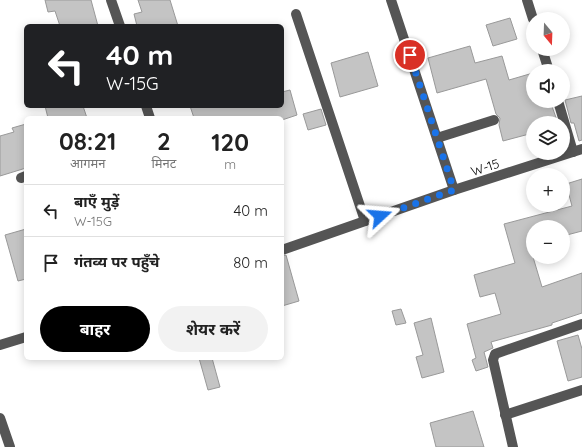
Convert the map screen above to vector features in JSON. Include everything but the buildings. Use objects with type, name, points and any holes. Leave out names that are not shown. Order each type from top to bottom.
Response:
[{"type":"street","points":[[111,0],[119,24]]},
{"type":"street","points":[[391,0],[454,190]]},
{"type":"street","points":[[528,0],[531,12]]},
{"type":"street","points":[[296,14],[365,221]]},
{"type":"street","points":[[561,108],[578,150]]},
{"type":"street","points":[[437,138],[494,120]]},
{"type":"street","name":"W-15","points":[[284,249],[454,190],[578,150]]},
{"type":"street","points":[[513,447],[493,360],[495,354],[582,324]]},
{"type":"street","points":[[0,345],[24,338]]},
{"type":"street","points":[[505,415],[582,390]]},
{"type":"street","points":[[0,418],[10,447]]},
{"type":"route","points":[[380,216],[454,190],[410,55]]}]
